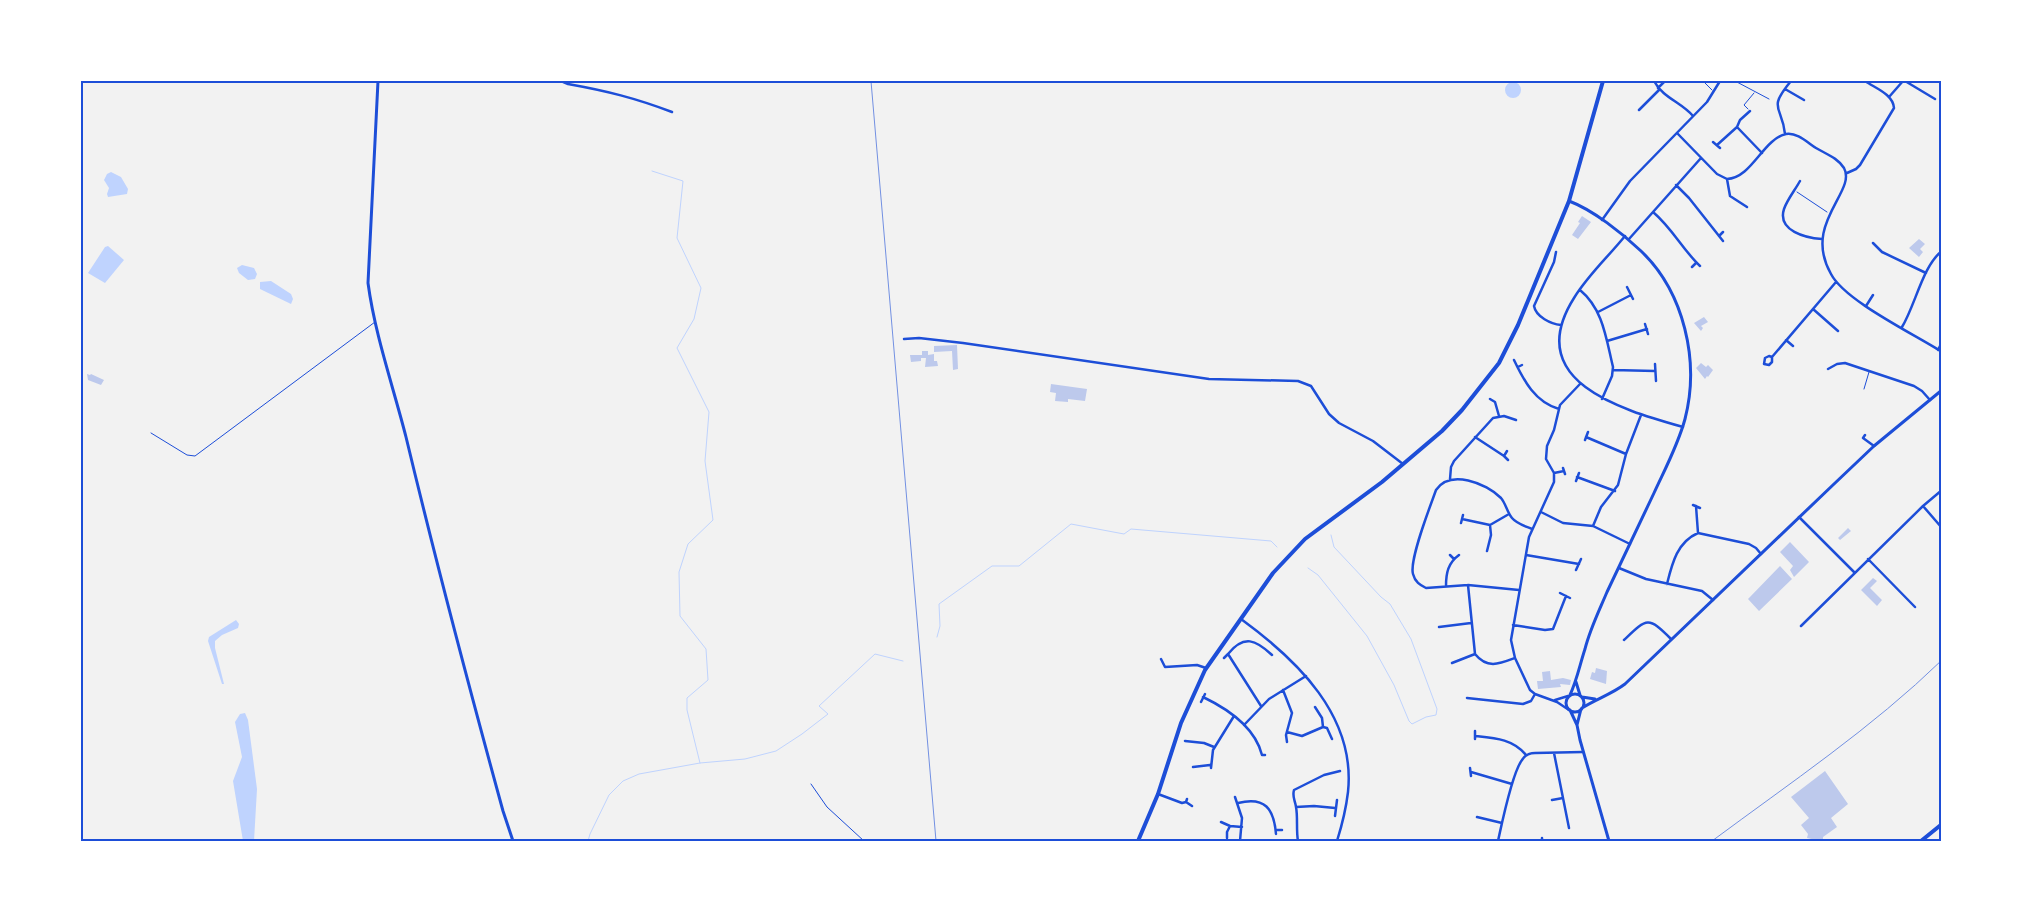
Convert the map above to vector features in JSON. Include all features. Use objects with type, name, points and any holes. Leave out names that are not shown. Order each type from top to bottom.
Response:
[{"type":"main road","points":[[1138,841],[1158,794],[1181,723],[1207,668],[1273,573],[1305,539],[1442,432],[1499,363],[1526,308],[1569,201],[1603,81]]},
{"type":"main road","points":[[1920,841],[1942,824]]},
{"type":"street","points":[[378,81],[368,283],[446,601],[503,811],[513,841]]},
{"type":"street","points":[[561,81],[629,96],[672,112]]},
{"type":"street","points":[[1654,81],[1658,89],[1667,97],[1683,106],[1693,116]]},
{"type":"street","points":[[1639,110],[1665,81]]},
{"type":"street","points":[[1602,220],[1630,181],[1714,93],[1720,81]]},
{"type":"street","points":[[1785,134],[1777,109],[1777,101],[1791,81]]},
{"type":"street","points":[[1846,173],[1860,165],[1893,112],[1894,105],[1889,97],[1865,81]]},
{"type":"street","points":[[1889,97],[1904,81],[1935,100]]},
{"type":"street","points":[[1785,88],[1804,100]]},
{"type":"street","points":[[1716,145],[1737,127],[1740,120],[1750,111]]},
{"type":"street","points":[[1737,127],[1762,153]]},
{"type":"street","points":[[1677,133],[1718,174],[1727,179],[1739,175],[1775,140],[1785,134],[1796,136],[1831,156],[1841,164],[1846,173],[1846,184],[1829,213],[1823,228],[1822,239],[1825,262],[1836,282],[1849,294],[1942,352]]},
{"type":"street","points":[[1714,142],[1720,148]]},
{"type":"street","points":[[1629,239],[1701,158]]},
{"type":"street","points":[[1727,179],[1730,196],[1747,206]]},
{"type":"street","points":[[1800,181],[1783,210],[1783,216],[1788,227],[1802,237],[1822,239]]},
{"type":"street","points":[[1676,185],[1723,240]]},
{"type":"street","points":[[1569,201],[1625,236],[1645,255],[1660,274],[1683,321],[1689,350],[1688,404],[1678,442],[1590,630],[1576,681],[1566,702],[1577,724],[1583,752],[1609,841]]},
{"type":"street","points":[[1653,212],[1700,266]]},
{"type":"street","points":[[1719,236],[1723,232]]},
{"type":"street","points":[[1625,236],[1580,290],[1561,325],[1562,356],[1570,372],[1580,384],[1602,398],[1641,415],[1683,426]]},
{"type":"street","points":[[1873,243],[1882,252],[1926,273]]},
{"type":"street","points":[[1875,246],[1879,243]]},
{"type":"street","points":[[1902,327],[1914,305],[1931,260],[1942,251]]},
{"type":"street","points":[[1556,252],[1556,258],[1535,302],[1534,310],[1546,320],[1561,325]]},
{"type":"street","points":[[1692,267],[1696,262]]},
{"type":"street","points":[[1772,357],[1836,282]]},
{"type":"street","points":[[1627,287],[1633,299]]},
{"type":"street","points":[[1580,290],[1592,301],[1598,312],[1613,370],[1602,398]]},
{"type":"street","points":[[1598,312],[1631,295]]},
{"type":"street","points":[[1866,306],[1873,295]]},
{"type":"street","points":[[1813,309],[1838,331]]},
{"type":"street","points":[[1645,324],[1648,334]]},
{"type":"street","points":[[1606,341],[1646,329]]},
{"type":"street","points":[[904,339],[919,338],[963,343],[1210,379],[1298,381],[1311,386],[1329,414],[1339,423],[1373,441],[1403,464]]},
{"type":"street","points":[[1786,340],[1793,346]]},
{"type":"street","points":[[1938,350],[1942,342]]},
{"type":"street","points":[[1514,360],[1526,384],[1538,398],[1559,409]]},
{"type":"street","points":[[1828,369],[1837,364],[1845,363],[1914,386],[1922,391],[1930,400]]},
{"type":"street","points":[[1518,367],[1522,364]]},
{"type":"street","points":[[1655,364],[1656,380]]},
{"type":"street","points":[[1613,370],[1655,370]]},
{"type":"street","points":[[1580,384],[1563,401],[1559,409],[1546,454],[1554,473],[1554,482],[1532,529],[1510,644],[1527,686],[1535,694],[1576,711],[1626,684],[1874,446],[1942,390]]},
{"type":"street","points":[[1496,396],[1492,400],[1499,416]]},
{"type":"street","points":[[1593,526],[1601,507],[1615,491],[1626,454],[1641,415]]},
{"type":"street","points":[[1450,479],[1451,467],[1454,461],[1490,420],[1499,416],[1516,420]]},
{"type":"street","points":[[1509,422],[1511,418]]},
{"type":"street","points":[[1588,432],[1585,438],[1626,454]]},
{"type":"street","points":[[1865,435],[1863,438],[1874,446]]},
{"type":"street","points":[[1475,437],[1508,460]]},
{"type":"street","points":[[1504,456],[1507,451]]},
{"type":"street","points":[[1554,473],[1564,471]]},
{"type":"street","points":[[1579,473],[1576,479],[1615,491]]},
{"type":"street","points":[[1519,590],[1468,584],[1426,588],[1420,585],[1413,576],[1412,568],[1436,490],[1443,481],[1450,479],[1471,482],[1492,491],[1505,502],[1509,514],[1516,522],[1532,529]]},
{"type":"street","points":[[1801,626],[1854,572],[1942,490]]},
{"type":"street","points":[[1698,533],[1695,506],[1700,508]]},
{"type":"street","points":[[1923,506],[1942,528]]},
{"type":"street","points":[[1541,512],[1563,523],[1593,526],[1630,544]]},
{"type":"street","points":[[1461,524],[1463,517],[1490,525],[1509,514]]},
{"type":"street","points":[[1799,517],[1854,572]]},
{"type":"street","points":[[1487,551],[1491,534],[1490,525]]},
{"type":"street","points":[[1668,584],[1672,566],[1679,550],[1687,540],[1698,533],[1750,544],[1761,554]]},
{"type":"street","points":[[1488,546],[1493,548]]},
{"type":"street","points":[[1450,555],[1454,559]]},
{"type":"street","points":[[1446,586],[1448,568],[1459,555]]},
{"type":"street","points":[[1526,555],[1578,564]]},
{"type":"street","points":[[1576,570],[1581,559]]},
{"type":"street","points":[[1868,560],[1916,607]]},
{"type":"street","points":[[1619,568],[1646,579],[1702,591],[1713,600]]},
{"type":"street","points":[[1468,584],[1475,654],[1483,662],[1490,664],[1515,658]]},
{"type":"street","points":[[1560,593],[1570,598]]},
{"type":"street","points":[[1513,625],[1545,630],[1553,629],[1566,596]]},
{"type":"street","points":[[1241,618],[1278,647],[1306,676],[1331,712],[1341,735],[1346,754],[1348,790],[1337,841]]},
{"type":"street","points":[[1624,640],[1642,624],[1651,622],[1655,623],[1672,639]]},
{"type":"street","points":[[1439,627],[1471,623]]},
{"type":"street","points":[[1625,633],[1628,636]]},
{"type":"street","points":[[1224,658],[1238,644],[1248,641],[1258,644],[1272,655]]},
{"type":"street","points":[[1228,654],[1261,706]]},
{"type":"street","points":[[1452,662],[1457,663],[1475,654]]},
{"type":"street","points":[[1161,659],[1165,667],[1164,673]]},
{"type":"street","points":[[1165,667],[1197,665],[1207,668]]},
{"type":"street","points":[[1244,725],[1275,694],[1306,676]]},
{"type":"street","points":[[1576,681],[1584,704],[1577,724]]},
{"type":"street","points":[[1283,690],[1292,718],[1287,732],[1287,742]]},
{"type":"street","points":[[1467,698],[1522,704],[1531,701],[1535,694]]},
{"type":"street","points":[[1553,700],[1575,694],[1596,699]]},
{"type":"street","points":[[1201,702],[1204,696],[1234,716],[1257,740],[1262,754],[1265,755]]},
{"type":"street","points":[[1315,707],[1322,718],[1323,727]]},
{"type":"street","points":[[1193,767],[1211,766],[1214,747],[1234,716]]},
{"type":"street","points":[[1287,732],[1302,736],[1323,727]]},
{"type":"street","points":[[1323,727],[1327,728],[1332,739]]},
{"type":"street","points":[[1476,732],[1475,737],[1509,742],[1520,747],[1526,755]]},
{"type":"street","points":[[1187,737],[1186,741],[1209,744],[1214,747]]},
{"type":"street","points":[[1498,841],[1513,784],[1521,761],[1526,755],[1535,753],[1583,752]]},
{"type":"street","points":[[1554,753],[1569,828]]},
{"type":"street","points":[[1470,768],[1471,774],[1513,784]]},
{"type":"street","points":[[1298,841],[1296,807],[1293,797],[1296,789],[1324,775],[1340,771]]},
{"type":"street","points":[[1158,794],[1182,803],[1187,800],[1192,806]]},
{"type":"street","points":[[1235,797],[1242,818],[1240,841]]},
{"type":"street","points":[[1552,800],[1563,798]]},
{"type":"street","points":[[1238,803],[1252,800],[1263,803],[1273,816],[1276,832],[1282,830]]},
{"type":"street","points":[[1335,816],[1338,800]]},
{"type":"street","points":[[1296,807],[1335,808]]},
{"type":"street","points":[[1477,816],[1502,823]]},
{"type":"street","points":[[1568,822],[1573,821]]},
{"type":"street","points":[[1221,822],[1230,826],[1242,827]]},
{"type":"street","points":[[1227,838],[1230,826]]},
{"type":"lane","points":[[151,433],[187,455],[195,456],[376,321]]},
{"type":"lane","points":[[1864,389],[1870,371]]},
{"type":"lane","points":[[811,784],[834,815],[864,841]]},
{"type":"path","points":[[1703,81],[1714,93]]},
{"type":"path","points":[[1735,81],[1769,99]]},
{"type":"path","points":[[1750,111],[1744,105],[1754,92]]},
{"type":"path","points":[[1794,190],[1829,213]]},
{"type":"water","points":[[1513,82],[1519,84],[1521,90],[1519,96],[1513,98],[1507,96],[1505,90],[1507,84]]},
{"type":"water","points":[[111,172],[121,177],[128,189],[127,194],[108,197],[109,188],[104,180],[107,174]]},
{"type":"water","points":[[108,246],[124,260],[105,283],[88,273],[105,247]]},
{"type":"water","points":[[242,265],[254,268],[257,274],[255,279],[248,280],[239,273],[237,268]]},
{"type":"water","points":[[271,281],[291,294],[293,299],[291,304],[260,289],[260,282]]},
{"type":"water","points":[[236,620],[239,624],[238,628],[222,635],[215,641],[224,684],[222,684],[208,641],[209,637]]},
{"type":"water","points":[[245,713],[248,720],[257,789],[254,841],[243,841],[233,781],[242,757],[235,722],[240,714]]},
{"type":"building","points":[[1582,216],[1591,222],[1578,239],[1572,235]]},
{"type":"building","points":[[1919,239],[1925,244],[1920,249],[1923,252],[1919,257],[1909,248]]},
{"type":"building","points":[[1704,317],[1708,322],[1701,326],[1703,328],[1701,331],[1694,323]]},
{"type":"building","points":[[957,345],[958,369],[953,370],[952,351],[934,352],[934,346]]},
{"type":"building","points":[[922,351],[928,351],[928,355],[934,354],[934,361],[937,361],[938,366],[925,367],[926,358],[921,358],[921,361],[911,362],[910,355],[922,355]]},
{"type":"building","points":[[1701,363],[1706,367],[1708,365],[1713,370],[1705,379],[1696,368]]},
{"type":"building","points":[[87,374],[104,380],[101,385],[88,380]]},
{"type":"building","points":[[1051,384],[1087,389],[1085,401],[1068,399],[1068,402],[1055,401],[1056,393],[1050,392]]},
{"type":"building","points":[[1848,528],[1851,531],[1840,540],[1838,538]]},
{"type":"building","points":[[1790,542],[1809,562],[1794,577],[1790,570],[1793,566],[1780,552]]},
{"type":"building","points":[[1780,566],[1792,579],[1759,611],[1748,599]]},
{"type":"building","points":[[1873,578],[1877,581],[1870,588],[1882,600],[1877,606],[1861,590]]},
{"type":"building","points":[[1596,668],[1607,671],[1606,684],[1590,679],[1592,672],[1595,673]]},
{"type":"building","points":[[1550,671],[1551,680],[1563,678],[1571,680],[1570,685],[1560,684],[1561,687],[1538,689],[1537,681],[1543,681],[1542,672]]},
{"type":"building","points":[[1825,771],[1848,804],[1831,818],[1837,827],[1823,837],[1823,841],[1821,841],[1807,838],[1808,834],[1801,825],[1809,818],[1791,797]]},
{"type":"waterway","points":[[652,171],[683,181],[677,238],[701,288],[694,319],[677,348],[709,412],[705,461],[713,520],[688,544],[679,572],[680,616],[706,649],[708,680],[687,698],[687,710],[700,763]]},
{"type":"waterway","points":[[937,637],[940,626],[939,604],[992,566],[1019,566],[1071,524],[1124,534],[1131,529],[1271,541],[1277,547]]},
{"type":"waterway","points":[[1308,568],[1318,575],[1367,636],[1394,685],[1409,721],[1412,724],[1426,717],[1436,715],[1437,709],[1411,639],[1390,604],[1381,597],[1334,547],[1331,535]]},
{"type":"waterway","points":[[588,841],[609,795],[623,781],[639,774],[700,763],[745,759],[776,751],[828,714],[819,706],[875,654],[903,661]]},
{"type":"railway","points":[[871,81],[936,841]]},
{"type":"railway","points":[[1712,841],[1859,732],[1888,709],[1942,660]]}]
